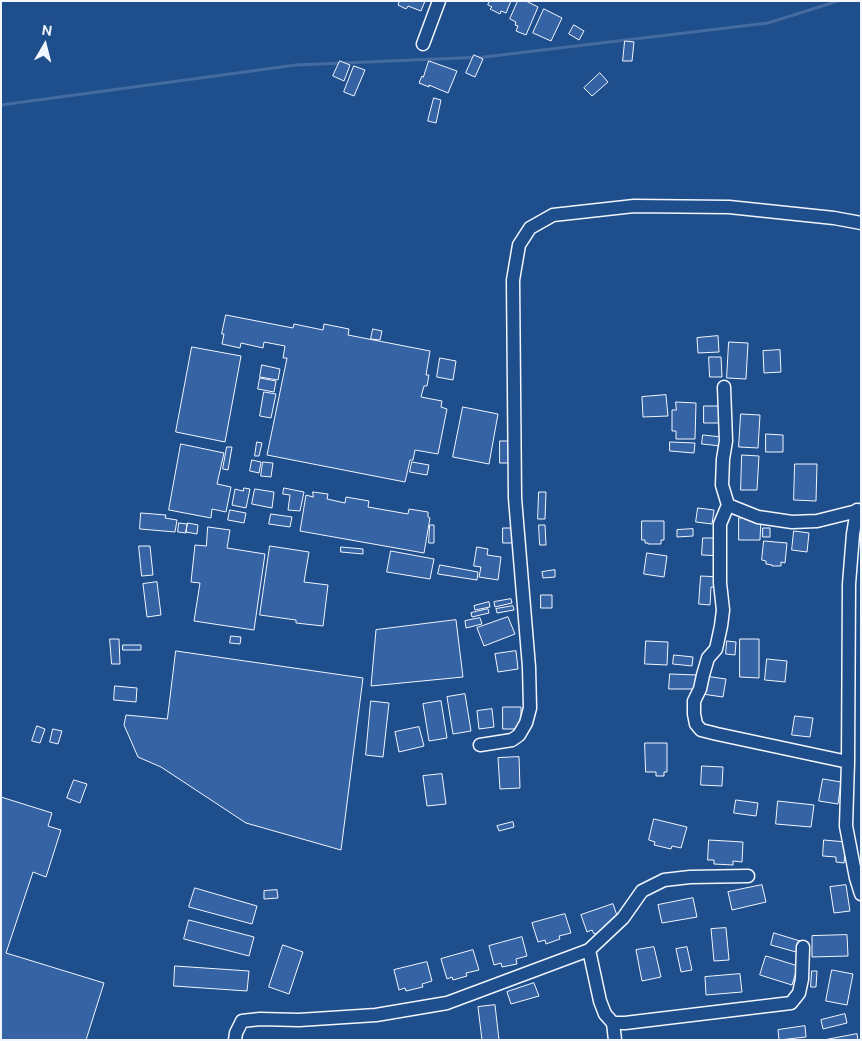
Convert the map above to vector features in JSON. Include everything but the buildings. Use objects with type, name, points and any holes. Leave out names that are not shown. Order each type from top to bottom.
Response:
[{"type":"street","points":[[423,44],[439,1]]},
{"type":"street","points":[[480,745],[512,740],[519,735],[526,723],[530,708],[529,667],[515,498],[513,280],[519,245],[530,228],[553,215],[634,206],[729,207],[861,222]]},
{"type":"street","points":[[724,387],[726,441],[722,485],[728,505],[720,524],[720,583],[723,610],[716,648],[708,658],[700,688],[694,701],[696,724],[701,730],[848,762]]},
{"type":"street","points":[[728,505],[758,517],[792,522],[817,521],[859,510],[853,534],[849,584],[846,826],[861,894]]},
{"type":"street","points":[[235,1040],[242,1021],[260,1018],[299,1020],[376,1015],[447,1003],[589,950],[623,918],[642,890],[664,880],[690,877],[748,876]]},
{"type":"street","points":[[614,1023],[791,1003],[799,993],[802,979],[803,946]]},
{"type":"street","points":[[589,950],[600,1001],[605,1014],[614,1023],[615,1040]]},
{"type":"waterway","points":[[1,105],[296,65],[484,57],[768,23],[838,1]]}]
